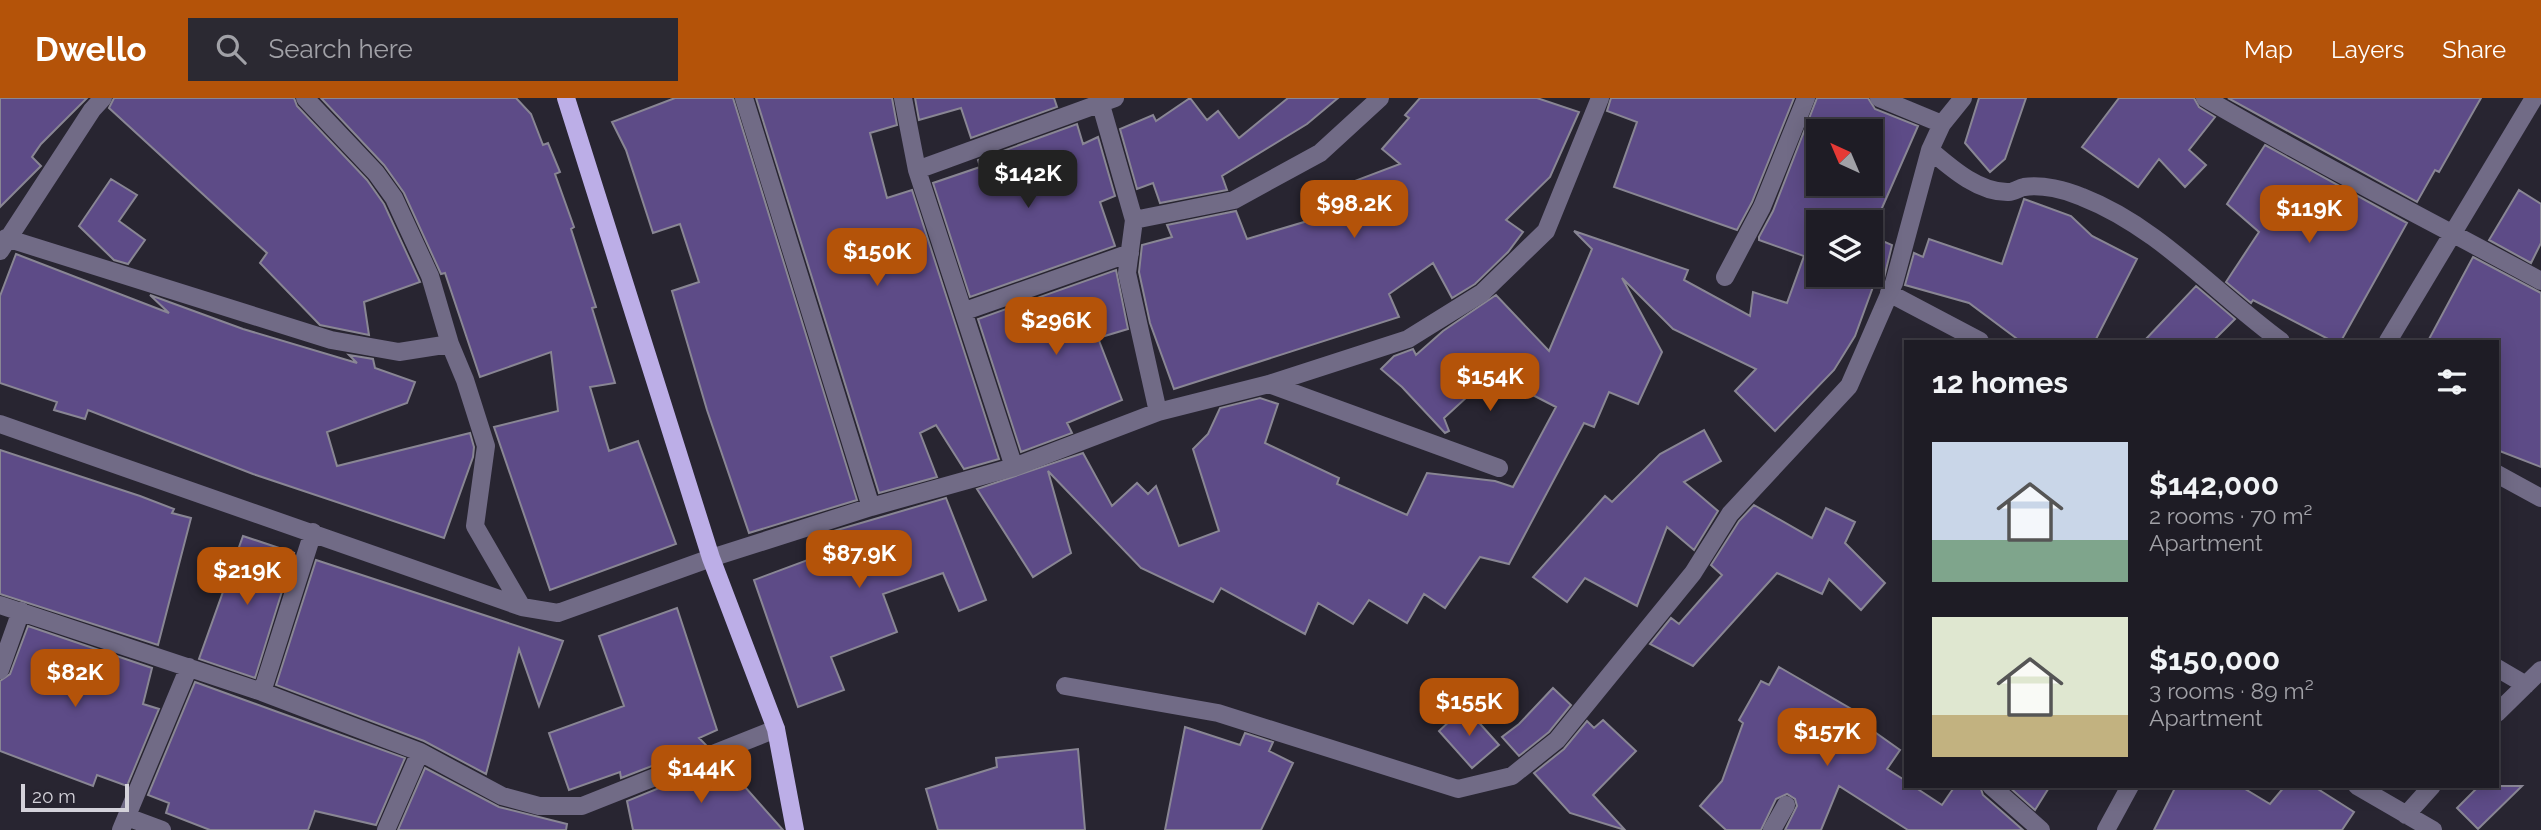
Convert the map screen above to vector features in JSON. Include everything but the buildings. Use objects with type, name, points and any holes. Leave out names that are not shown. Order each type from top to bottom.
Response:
[{"type":"main road","points":[[571,99],[710,558],[776,729],[795,830]]},
{"type":"street","points":[[103,98],[92,110],[3,245],[331,340],[399,352],[450,344]]},
{"type":"street","points":[[306,98],[376,173],[394,198],[430,276],[450,344],[465,380],[486,446],[475,526],[522,607]]},
{"type":"street","points":[[744,98],[871,507]]},
{"type":"street","points":[[903,98],[917,170],[1014,467]]},
{"type":"street","points":[[1134,219],[1234,200],[1320,153],[1380,98]]},
{"type":"street","points":[[0,424],[522,607],[558,613],[710,558],[871,507],[1014,467],[1158,412],[1269,384],[1408,339],[1482,293],[1546,231],[1600,98]]},
{"type":"street","points":[[1724,277],[1762,207],[1806,98]]},
{"type":"street","points":[[1878,98],[1942,124]]},
{"type":"street","points":[[1065,686],[1218,713],[1458,789],[1512,776],[1557,740],[1693,573],[1730,514],[1849,386],[1889,293],[1912,223],[1930,150],[1942,124],[1963,98]]},
{"type":"street","points":[[2205,98],[2303,155],[2541,281]]},
{"type":"street","points":[[2389,340],[2534,98]]},
{"type":"street","points":[[917,170],[1108,102],[1134,219],[1127,273],[1158,412]]},
{"type":"street","points":[[1930,150],[1955,172],[1989,188],[2009,192],[2026,187],[2048,188],[2081,196],[2136,223],[2280,340]]},
{"type":"street","points":[[965,311],[1130,253]]},
{"type":"street","points":[[1889,293],[1978,340]]},
{"type":"street","points":[[1269,384],[1499,468]]},
{"type":"street","points":[[2499,475],[2541,498]]},
{"type":"street","points":[[262,692],[313,533]]},
{"type":"street","points":[[0,605],[262,692],[421,752],[502,796],[539,806],[582,806],[776,729]]},
{"type":"street","points":[[0,670],[21,611]]},
{"type":"street","points":[[162,830],[124,824],[189,667]]},
{"type":"street","points":[[2499,669],[2526,685]]},
{"type":"street","points":[[2499,711],[2541,670]]},
{"type":"street","points":[[386,830],[421,752]]},
{"type":"street","points":[[1993,788],[2041,830]]},
{"type":"street","points":[[2106,830],[2129,788]]},
{"type":"street","points":[[2360,788],[2434,830]]},
{"type":"street","points":[[2406,815],[2430,788]]},
{"type":"street","points":[[1772,830],[1786,804]]}]
